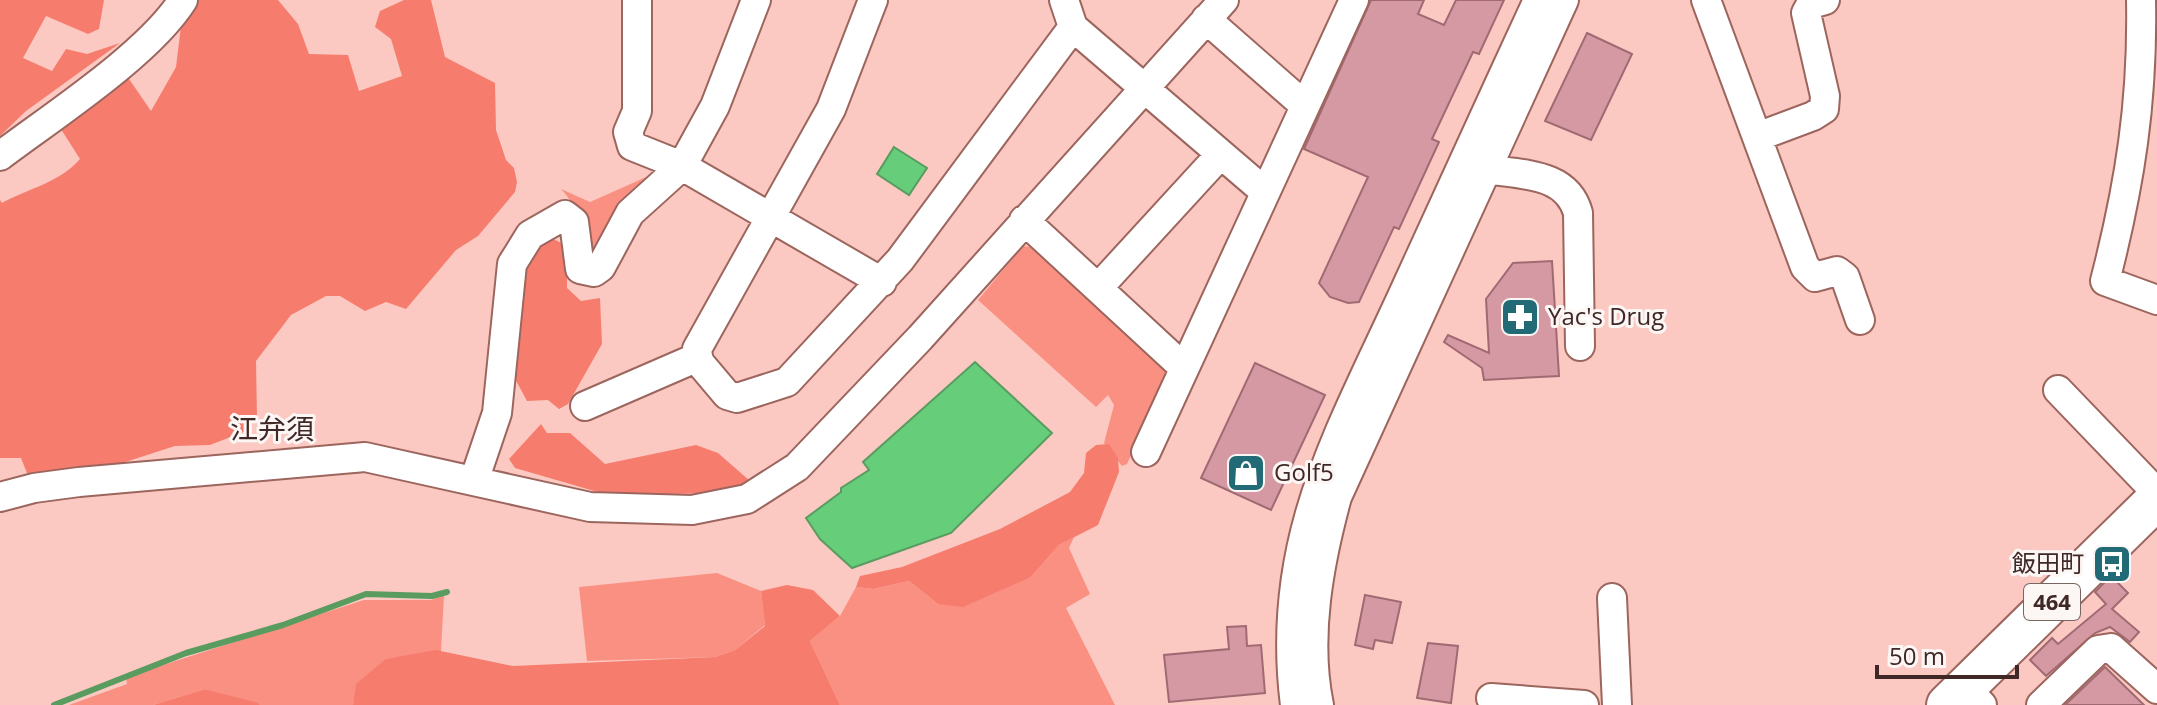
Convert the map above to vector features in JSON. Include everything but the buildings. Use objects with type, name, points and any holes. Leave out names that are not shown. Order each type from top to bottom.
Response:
[{"type":"highway","name":"464","points":[[1964,699],[2157,499]]},
{"type":"street","points":[[0,156],[132,54],[156,33],[183,0]]},
{"type":"street","points":[[637,0],[637,111],[628,132],[632,146],[682,166],[774,216],[882,282]]},
{"type":"street","points":[[474,481],[497,413],[512,264],[530,235],[559,216],[572,217],[580,269],[594,272],[601,267],[630,213],[682,166],[715,106],[756,0]]},
{"type":"street","points":[[873,0],[831,109],[697,349],[698,357],[727,395],[737,398],[787,382],[882,282],[1073,27]]},
{"type":"street","points":[[1064,0],[1073,27],[1264,191]]},
{"type":"street","points":[[1146,452],[1354,0]]},
{"type":"street","points":[[1295,705],[1290,661],[1292,600],[1298,553],[1312,498],[1349,409],[1538,0]]},
{"type":"street","points":[[1319,705],[1315,612],[1325,539],[1337,497],[1564,0]]},
{"type":"street","points":[[1706,0],[1809,274],[1820,276],[1837,271],[1845,277],[1860,320]]},
{"type":"street","points":[[1757,137],[1824,109],[1825,96],[1806,13],[1811,4],[1825,0]]},
{"type":"street","points":[[2141,0],[2147,131],[2105,281],[2157,300]]},
{"type":"street","points":[[0,497],[49,486],[342,457],[385,459],[590,507],[692,510],[747,499],[797,467],[920,338],[1215,10],[1304,105]]},
{"type":"street","points":[[1098,288],[1220,155]]},
{"type":"street","points":[[1486,169],[1554,181],[1572,197],[1578,213],[1580,346]]},
{"type":"street","points":[[1024,220],[1183,367]]},
{"type":"street","points":[[585,406],[698,357]]},
{"type":"street","points":[[2058,390],[2157,493]]},
{"type":"street","points":[[1612,598],[1617,705]]},
{"type":"street","points":[[2041,705],[2098,650],[2105,647],[2111,648],[2157,689]]},
{"type":"street","points":[[1491,698],[1584,705]]},
{"type":"shaded area","points":[[0,0],[104,0],[99,29],[88,34],[46,16],[23,58],[52,71],[66,49],[87,54],[120,43],[26,111],[0,136]]},
{"type":"shaded area","points":[[199,0],[278,0],[298,24],[309,54],[348,55],[359,91],[402,76],[391,39],[375,27],[380,11],[404,0],[431,0],[445,57],[495,83],[496,130],[506,160],[514,168],[517,182],[515,192],[478,236],[456,250],[406,309],[386,302],[365,311],[340,296],[326,296],[291,315],[256,361],[257,417],[246,431],[210,445],[175,446],[113,466],[29,478],[21,458],[0,458],[0,200],[2,203],[72,167],[80,159],[59,126],[127,76],[151,111],[176,67],[181,26]]},
{"type":"shaded area","points":[[894,147],[927,168],[909,195],[877,174]]},
{"type":"shaded area","points":[[662,170],[588,262],[577,214],[561,189],[590,202]]},
{"type":"shaded area","points":[[542,233],[567,246],[567,288],[581,301],[600,298],[602,344],[568,404],[559,409],[548,400],[527,401],[507,364],[515,288]]},
{"type":"shaded area","points":[[1023,246],[1038,248],[1164,364],[1167,378],[1127,464],[1122,466],[1104,443],[1114,405],[1108,395],[1096,407],[978,300]]},
{"type":"shaded area","points":[[975,362],[1052,433],[951,533],[852,568],[820,539],[806,518],[841,492],[841,488],[869,470],[863,462]]},
{"type":"shaded area","points":[[541,424],[547,433],[570,433],[605,464],[696,445],[718,453],[750,481],[720,493],[608,495],[515,468],[509,459]]},
{"type":"shaded area","points":[[1109,444],[1118,458],[1119,472],[1098,525],[1059,545],[1031,577],[963,607],[938,604],[909,581],[873,589],[856,587],[860,576],[902,567],[1000,529],[1070,492],[1084,473],[1086,453],[1096,445]]},
{"type":"shaded area","points":[[1074,537],[1069,548],[1090,594],[1066,608],[1115,705],[840,705],[810,641],[840,616],[856,587],[873,589],[909,581],[938,604],[1031,577],[1059,545]]},
{"type":"shaded area","points":[[717,573],[761,591],[765,625],[735,650],[715,657],[587,661],[579,587]]},
{"type":"shaded area","points":[[787,585],[813,590],[840,616],[810,641],[840,705],[353,705],[356,684],[385,659],[436,650],[513,666],[715,657],[735,650],[765,626],[761,591]]},
{"type":"shaded area","points":[[444,595],[441,651],[385,659],[357,684],[353,705],[260,705],[205,689],[153,705],[69,705],[127,684],[126,677],[364,600],[431,600]]},
{"type":"shaded area","points":[[205,689],[258,703],[260,705],[153,705]]},
{"type":"waterway","points":[[54,705],[186,653],[283,625],[366,594],[432,596],[447,592]]},
{"type":"place","name":"Yac's Drug","points":[[1520,317]]},
{"type":"place","name":"Golf5","points":[[1246,473]]},
{"type":"place","name":"飯田町","points":[[2112,564]]},
{"type":"district","name":"江弁須","points":[[272,429]]}]
